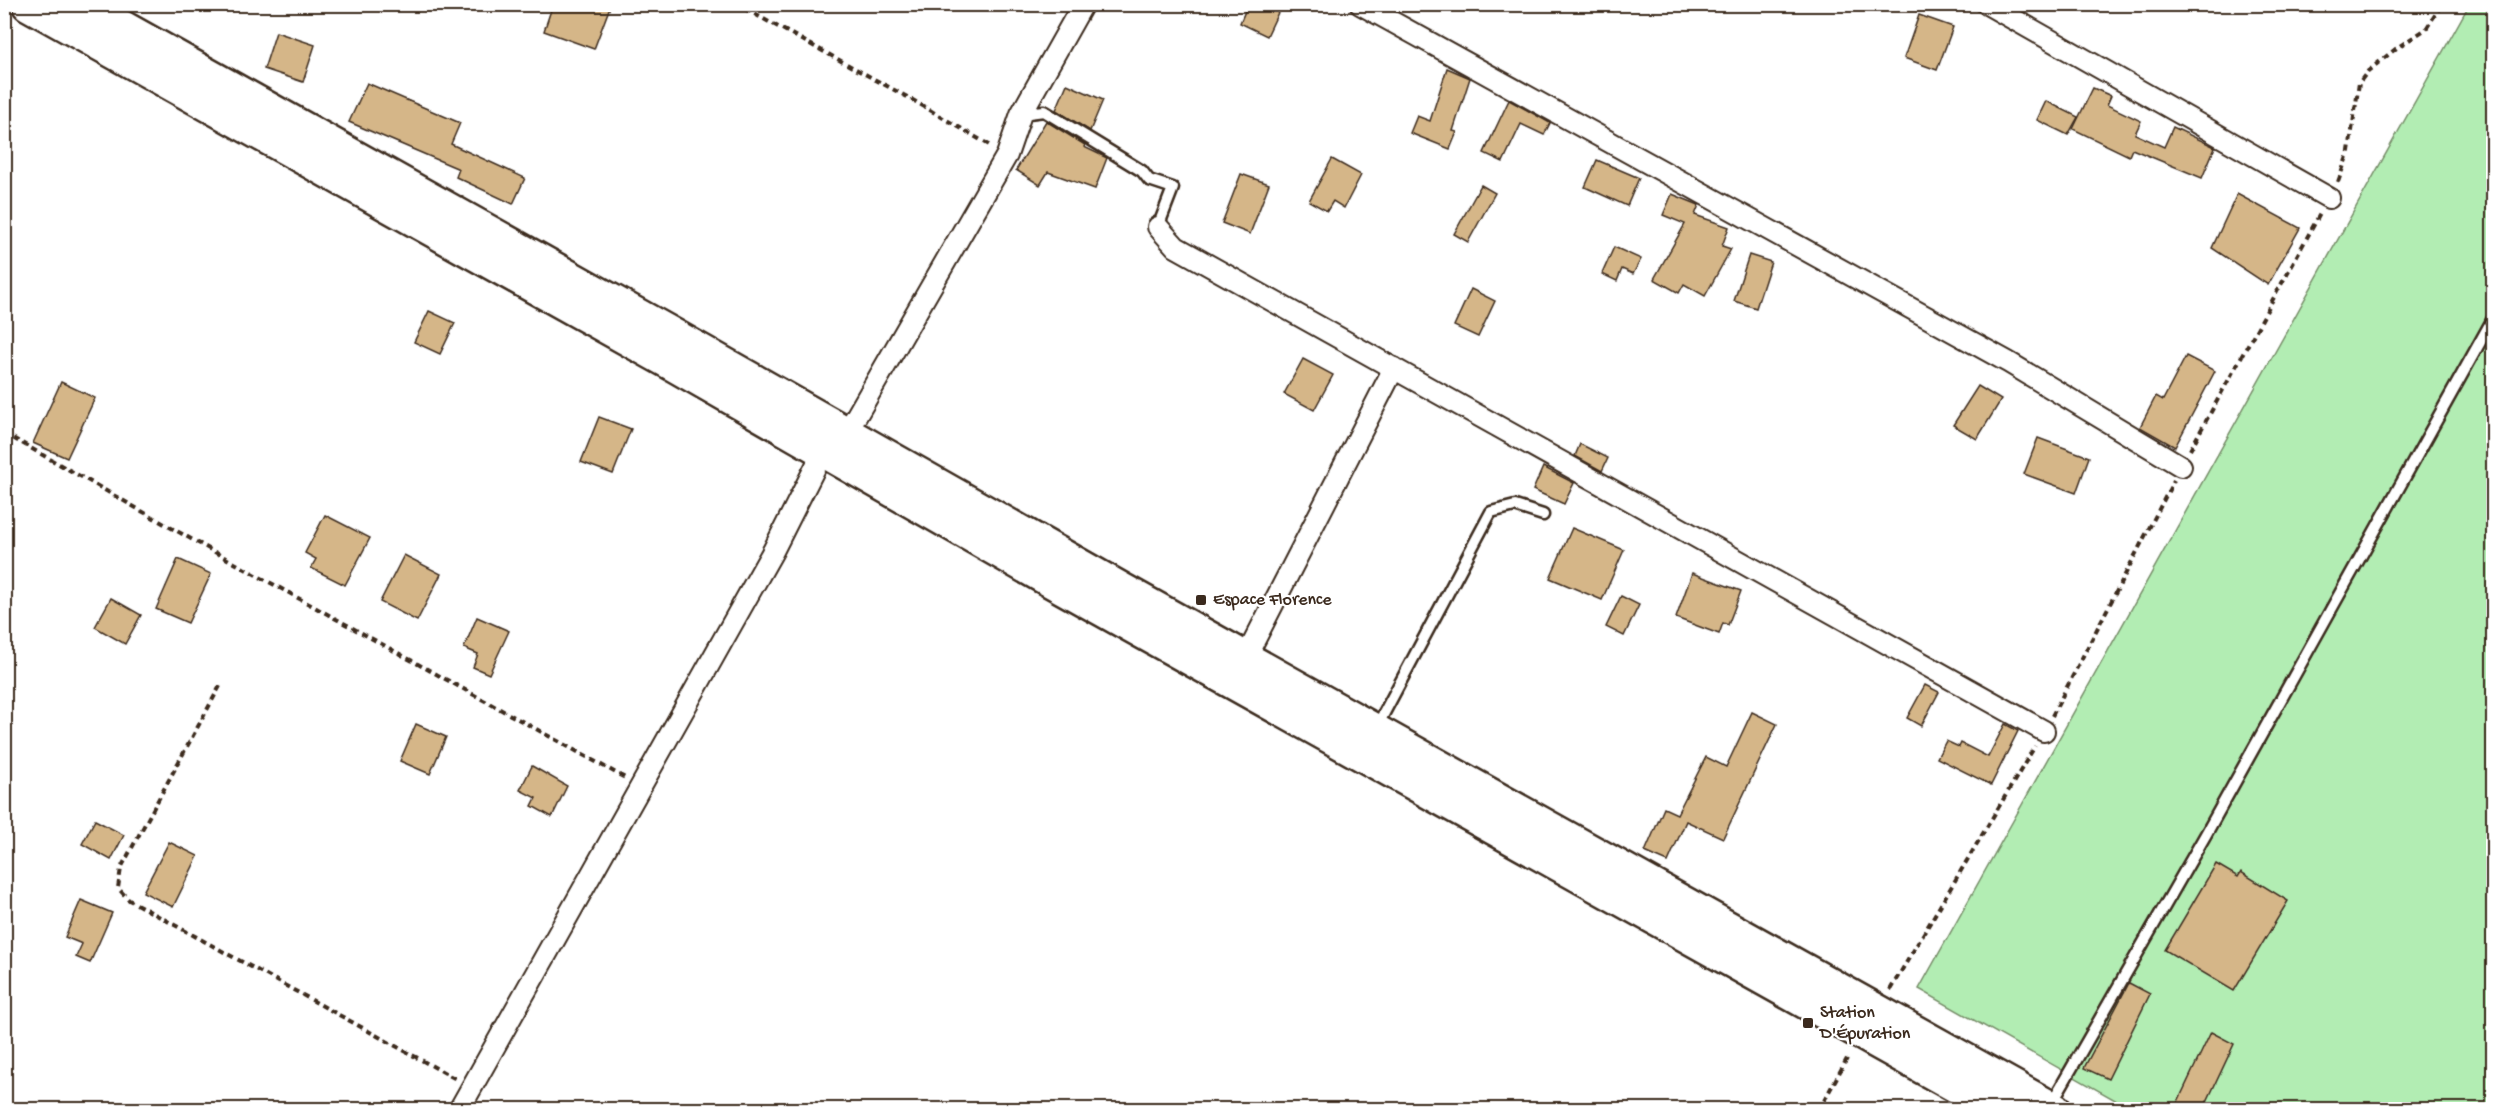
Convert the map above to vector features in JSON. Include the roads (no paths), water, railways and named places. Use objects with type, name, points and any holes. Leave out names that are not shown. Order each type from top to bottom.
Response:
[{"type":"highway","points":[[29,4],[835,442],[1245,659],[1374,731],[1870,1022],[2000,1110]]},
{"type":"highway","points":[[80,4],[835,442],[1074,593],[1870,1022],[2052,1108]]},
{"type":"street","points":[[459,1110],[835,442],[1007,155],[1021,114],[1083,4]]},
{"type":"street","points":[[1360,4],[2008,362],[2181,466]]},
{"type":"street","points":[[1987,4],[2329,198]]},
{"type":"street","points":[[1158,227],[1176,247],[2044,731]]},
{"type":"street","points":[[1245,659],[1394,368]]},
{"type":"lane","points":[[1021,114],[1044,111],[1142,171],[1149,180],[1173,188],[1158,227]]},
{"type":"lane","points":[[2052,1108],[2493,317]]},
{"type":"lane","points":[[1374,731],[1491,512],[1515,506],[1544,515]]},
{"type":"place","name":"Espace Florence","points":[[1201,600]]},
{"type":"place","name":"Station D'Épuration","points":[[1808,1023]]}]
